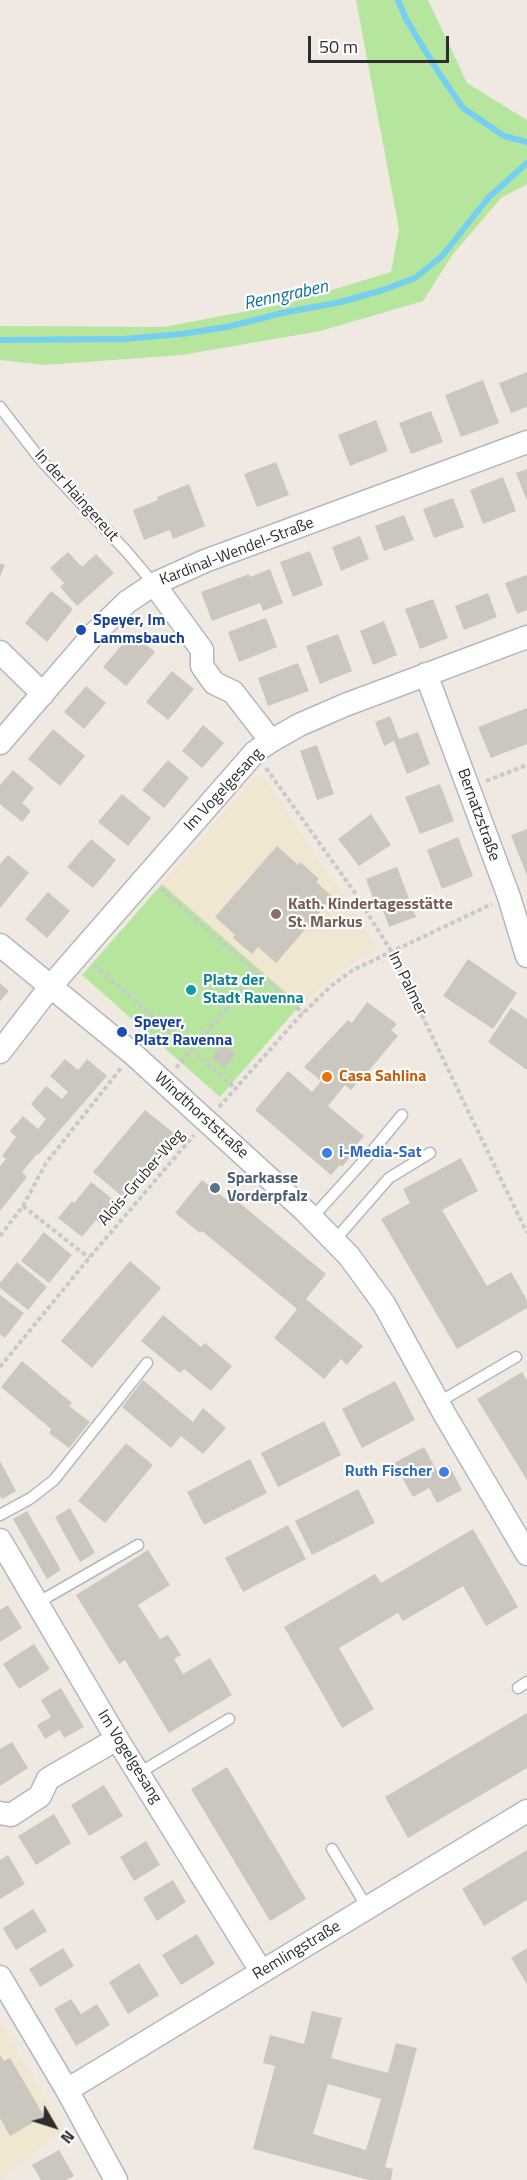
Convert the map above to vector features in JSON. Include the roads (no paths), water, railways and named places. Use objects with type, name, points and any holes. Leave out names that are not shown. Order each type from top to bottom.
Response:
[{"type":"street","name":"Kardinal-Wendel-Straße","points":[[0,742],[93,635],[127,602],[154,584],[205,561],[527,442]]},
{"type":"street","points":[[154,584],[202,650],[202,666],[214,683],[233,692],[263,747]]},
{"type":"street","name":"Im Vogelgesang","points":[[0,1052],[50,987],[146,875],[263,747],[299,725],[345,705],[527,637]]},
{"type":"street","points":[[0,652],[43,694]]},
{"type":"street","name":"Bernatzstraße","points":[[426,674],[509,897],[527,956]]},
{"type":"street","name":"Windthorststraße","points":[[0,945],[132,1053],[312,1218],[349,1256],[384,1304],[527,1554]]},
{"type":"street","name":"Im Vogelgesang","points":[[0,1540],[117,1739],[261,1971]]},
{"type":"street","points":[[0,1813],[11,1815],[40,1796],[48,1779],[117,1739]]},
{"type":"street","name":"Remlingstraße","points":[[67,2090],[527,1811]]},
{"type":"street","points":[[0,1977],[67,2090],[116,2180]]},
{"type":"lane","name":"In der Haingereut","points":[[0,407],[41,460],[154,584]]},
{"type":"lane","points":[[312,1218],[402,1115]]},
{"type":"lane","points":[[334,1240],[389,1178],[430,1153]]},
{"type":"lane","points":[[439,1402],[516,1357]]},
{"type":"lane","points":[[0,1515],[31,1498],[54,1480],[147,1363]]},
{"type":"lane","points":[[37,1603],[138,1545]]},
{"type":"lane","points":[[139,1773],[229,1719]]},
{"type":"lane","points":[[332,1849],[368,1909]]},
{"type":"waterway","points":[[398,0],[406,19],[463,108],[504,136],[527,142]]},
{"type":"waterway","name":"Renngraben","points":[[0,340],[124,339],[181,334],[227,327],[282,313],[341,302],[383,290],[415,278],[442,256],[489,197],[527,163]]},
{"type":"place","name":"Speyer, Im Lammsbauch","points":[[81,630]]},
{"type":"place","name":"Kath. Kindertagesstätte St. Markus","points":[[276,914]]},
{"type":"place","name":"Platz der Stadt Ravenna","points":[[191,990]]},
{"type":"place","name":"Speyer, Platz Ravenna","points":[[122,1032]]},
{"type":"place","name":"Casa Sahlina","points":[[327,1077]]},
{"type":"place","name":"i-Media-Sat","points":[[327,1153]]},
{"type":"place","name":"Sparkasse Vorderpfalz","points":[[215,1188]]},
{"type":"place","name":"Ruth Fischer","points":[[444,1472]]}]
